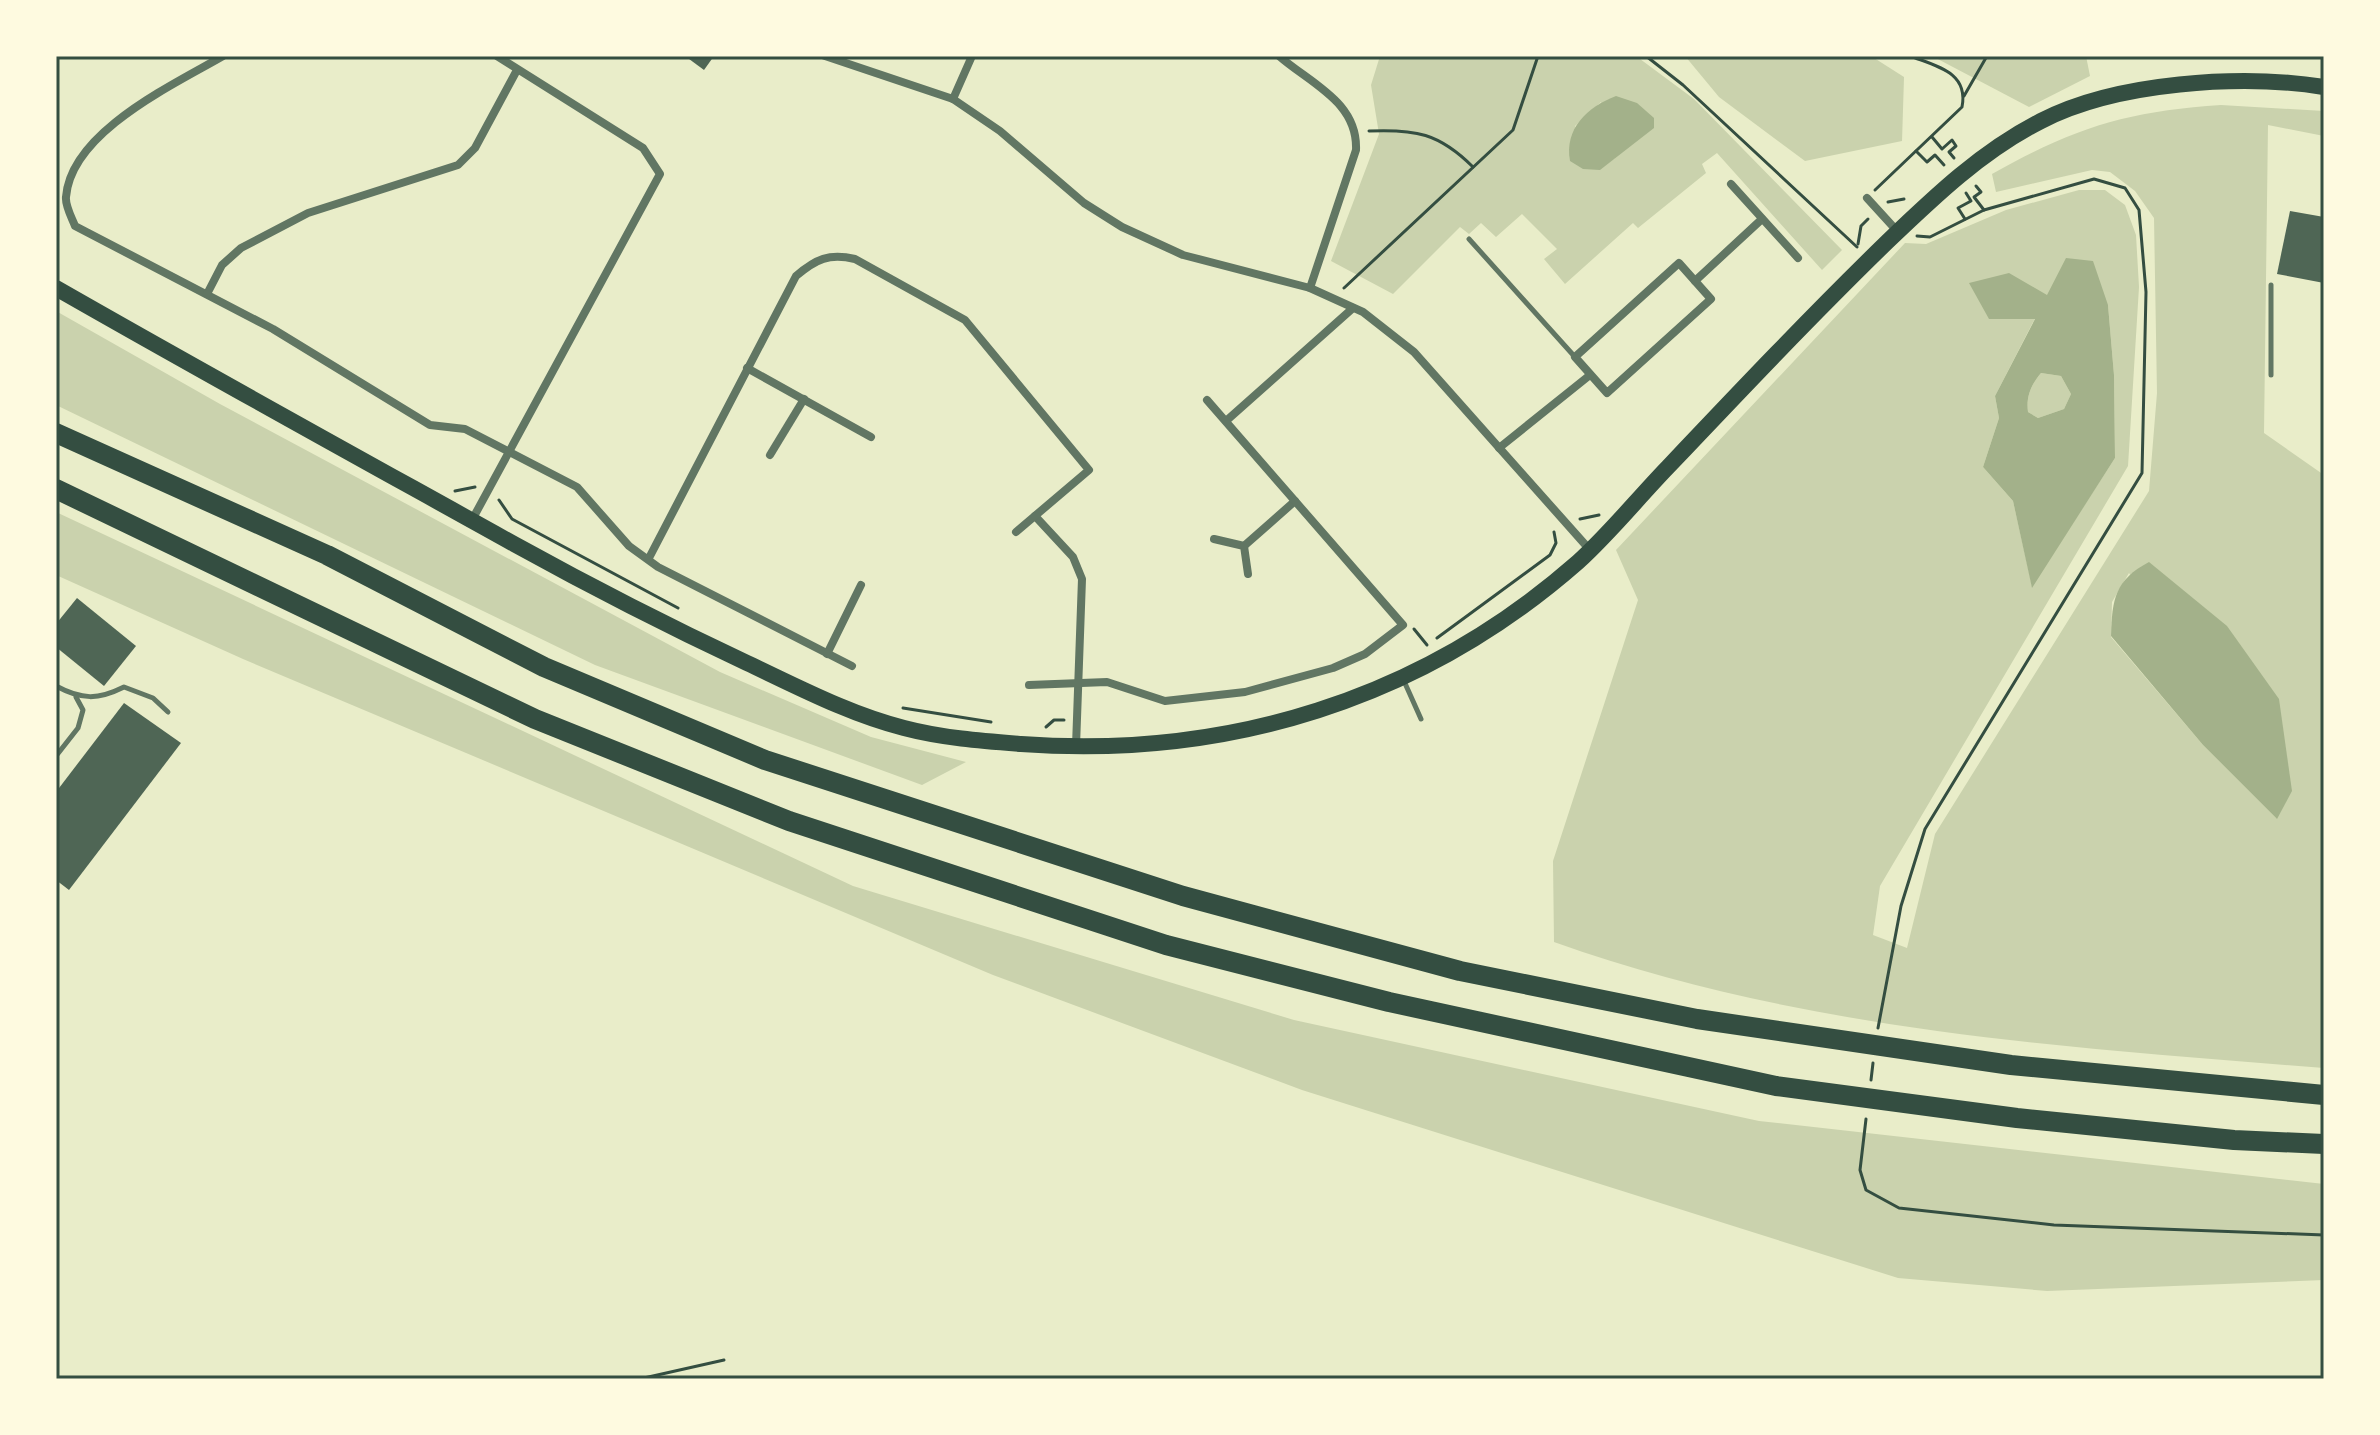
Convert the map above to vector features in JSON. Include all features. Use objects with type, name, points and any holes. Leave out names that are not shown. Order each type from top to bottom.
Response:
[{"type":"highway","points":[[56,433],[327,555],[544,667],[765,760],[1183,896],[1460,971],[1697,1019],[2011,1065],[2324,1095]]},
{"type":"highway","points":[[56,489],[549,725],[789,821],[1166,945],[1389,1002],[1776,1086],[2032,1119],[2234,1140],[2324,1144]]},
{"type":"main road","points":[[56,288],[634,609],[828,701],[902,728],[960,739],[1076,747],[1146,747],[1235,734],[1314,713],[1442,658],[1497,624],[1590,550],[1901,228],[1954,178],[1998,146],[2044,119],[2077,106],[2187,84],[2324,87]]},
{"type":"street","points":[[223,56],[146,101],[86,150],[71,174],[65,200],[75,226],[273,329],[430,425],[465,429],[587,493],[629,546],[658,567],[852,666]]},
{"type":"street","points":[[472,520],[660,174],[643,148],[497,56]]},
{"type":"street","points":[[825,56],[953,99],[1000,131],[1084,203],[1122,227],[1183,255],[1310,288],[1353,308],[1414,352],[1590,550]]},
{"type":"street","points":[[953,99],[972,56]]},
{"type":"street","points":[[1279,56],[1348,111],[1357,132],[1356,150],[1310,288]]},
{"type":"street","points":[[207,294],[222,265],[241,248],[308,213],[458,165],[475,148],[517,70]]},
{"type":"street","points":[[1731,184],[1798,258]]},
{"type":"street","points":[[1867,198],[1901,228]]},
{"type":"street","points":[[1695,281],[1762,219]]},
{"type":"street","points":[[649,558],[796,276],[816,259],[836,255],[855,259],[965,320],[1089,470],[1016,532]]},
{"type":"street","points":[[1679,263],[1695,281],[1711,299],[1607,393],[1575,357],[1679,263]]},
{"type":"street","points":[[1226,421],[1353,308]]},
{"type":"street","points":[[747,368],[871,437]]},
{"type":"street","points":[[1499,448],[1590,375]]},
{"type":"street","points":[[770,455],[804,399]]},
{"type":"street","points":[[1029,685],[1078,681],[1121,685],[1165,701],[1270,688],[1365,654],[1403,625],[1207,400]]},
{"type":"street","points":[[1244,546],[1295,501]]},
{"type":"street","points":[[1035,516],[1073,557],[1082,579],[1076,747]]},
{"type":"street","points":[[1214,539],[1244,546]]},
{"type":"street","points":[[1244,546],[1248,574]]},
{"type":"street","points":[[827,654],[861,585]]},
{"type":"lane","points":[[1469,239],[1575,357]]},
{"type":"lane","points":[[2271,285],[2271,375]]},
{"type":"lane","points":[[1402,676],[1421,719]]},
{"type":"lane","points":[[56,686],[75,696],[101,698],[124,687],[153,698],[168,712]]},
{"type":"lane","points":[[56,756],[78,728],[83,710],[75,696]]},
{"type":"path","points":[[1332,299],[1513,130],[1538,56]]},
{"type":"path","points":[[1646,56],[1683,85],[1857,247]]},
{"type":"path","points":[[1910,56],[1947,70],[1959,79],[1964,96]]},
{"type":"path","points":[[1867,198],[1962,107],[1964,96],[1987,56]]},
{"type":"path","points":[[1357,132],[1411,129],[1456,150],[1473,167]]},
{"type":"path","points":[[1932,137],[1942,149],[1952,140],[1956,146],[1949,152],[1955,159]]},
{"type":"path","points":[[1916,151],[1927,162],[1935,155],[1945,167]]},
{"type":"path","points":[[1882,997],[1901,906],[1925,829],[2054,622],[2142,473],[2146,292],[2139,210],[2125,188],[2094,179],[1984,210],[1930,237],[1916,236],[1901,228]]},
{"type":"path","points":[[1973,182],[1981,192],[1974,197],[1984,210]]},
{"type":"path","points":[[1963,188],[1971,201],[1958,208],[1965,219]]},
{"type":"path","points":[[503,502],[512,519],[680,609]]},
{"type":"path","points":[[1403,625],[1414,630],[1427,645]]},
{"type":"path","points":[[898,706],[1004,724]]},
{"type":"path","points":[[1039,727],[1047,727],[1054,720]]},
{"type":"path","points":[[1860,1170],[1866,1190],[1899,1208],[2054,1225],[2324,1235]]},
{"type":"path","points":[[617,1379],[644,1378],[724,1360]]},
{"type":"shaded area","points":[[1380,56],[1636,56],[1694,99],[1842,250],[1822,270],[1717,153],[1702,164],[1706,173],[1638,228],[1633,223],[1565,284],[1544,259],[1557,249],[1522,214],[1496,237],[1481,223],[1469,234],[1460,227],[1393,294],[1331,261],[1379,134],[1371,85]],"holes":[[[1601,102],[1615,158],[1600,169],[1575,126]]]},
{"type":"shaded area","points":[[1685,56],[1871,56],[1904,77],[1902,141],[1805,161],[1719,97]]},
{"type":"shaded area","points":[[1932,56],[2086,56],[2090,76],[2029,107]]},
{"type":"shaded area","points":[[1616,96],[1637,103],[1654,118],[1654,128],[1600,170],[1583,169],[1570,161],[1569,149],[1574,129],[1587,113]]},
{"type":"shaded area","points":[[2221,105],[2324,111],[2324,136],[2268,125],[2264,433],[2324,475],[2324,1068],[2031,1042],[1838,1015],[1743,996],[1648,972],[1554,942],[1553,861],[1638,600],[1616,550],[1905,243],[1926,244],[2006,210],[2079,190],[2105,190],[2125,205],[2136,235],[2139,287],[2128,466],[1880,886],[1873,935],[1907,948],[1935,834],[2149,491],[2157,393],[2154,218],[2135,191],[2110,172],[2092,170],[1996,192],[1992,174],[2049,145],[2102,124]],"holes":[[[2047,295],[2108,305],[2114,375],[2115,458],[2032,586],[2013,501],[1983,467],[1999,418],[1995,396]],[[2129,573],[2277,819],[2203,745],[2111,637],[2112,602]]]},
{"type":"shaded area","points":[[2066,258],[2093,261],[2108,305],[2114,375],[2115,458],[2032,588],[2013,501],[1983,467],[1999,418],[1995,396],[2035,319],[1989,319],[1969,283],[2009,273],[2047,295]],"holes":[[[2041,373],[2061,376],[2071,394],[2064,409],[2038,418],[2028,412],[2030,391]]]},
{"type":"shaded area","points":[[56,311],[220,404],[720,672],[871,737],[966,762],[922,785],[595,665],[56,405]]},
{"type":"shaded area","points":[[2041,373],[2061,376],[2071,394],[2064,409],[2038,418],[2028,412],[2028,401],[2032,386]]},
{"type":"shaded area","points":[[56,512],[853,886],[1294,1020],[1759,1121],[2324,1184],[2324,1280],[2047,1291],[1898,1278],[1302,1090],[993,975],[243,659],[56,575]]},
{"type":"shaded area","points":[[2149,562],[2227,626],[2279,699],[2292,791],[2277,819],[2203,745],[2111,636],[2114,601],[2122,584]]},
{"type":"building","points":[[685,56],[714,56],[704,70]]},
{"type":"building","points":[[2290,211],[2324,217],[2324,283],[2277,274]]},
{"type":"building","points":[[77,598],[136,646],[104,686],[56,647],[56,624]]},
{"type":"building","points":[[124,703],[181,743],[69,890],[56,880],[56,792]]}]
